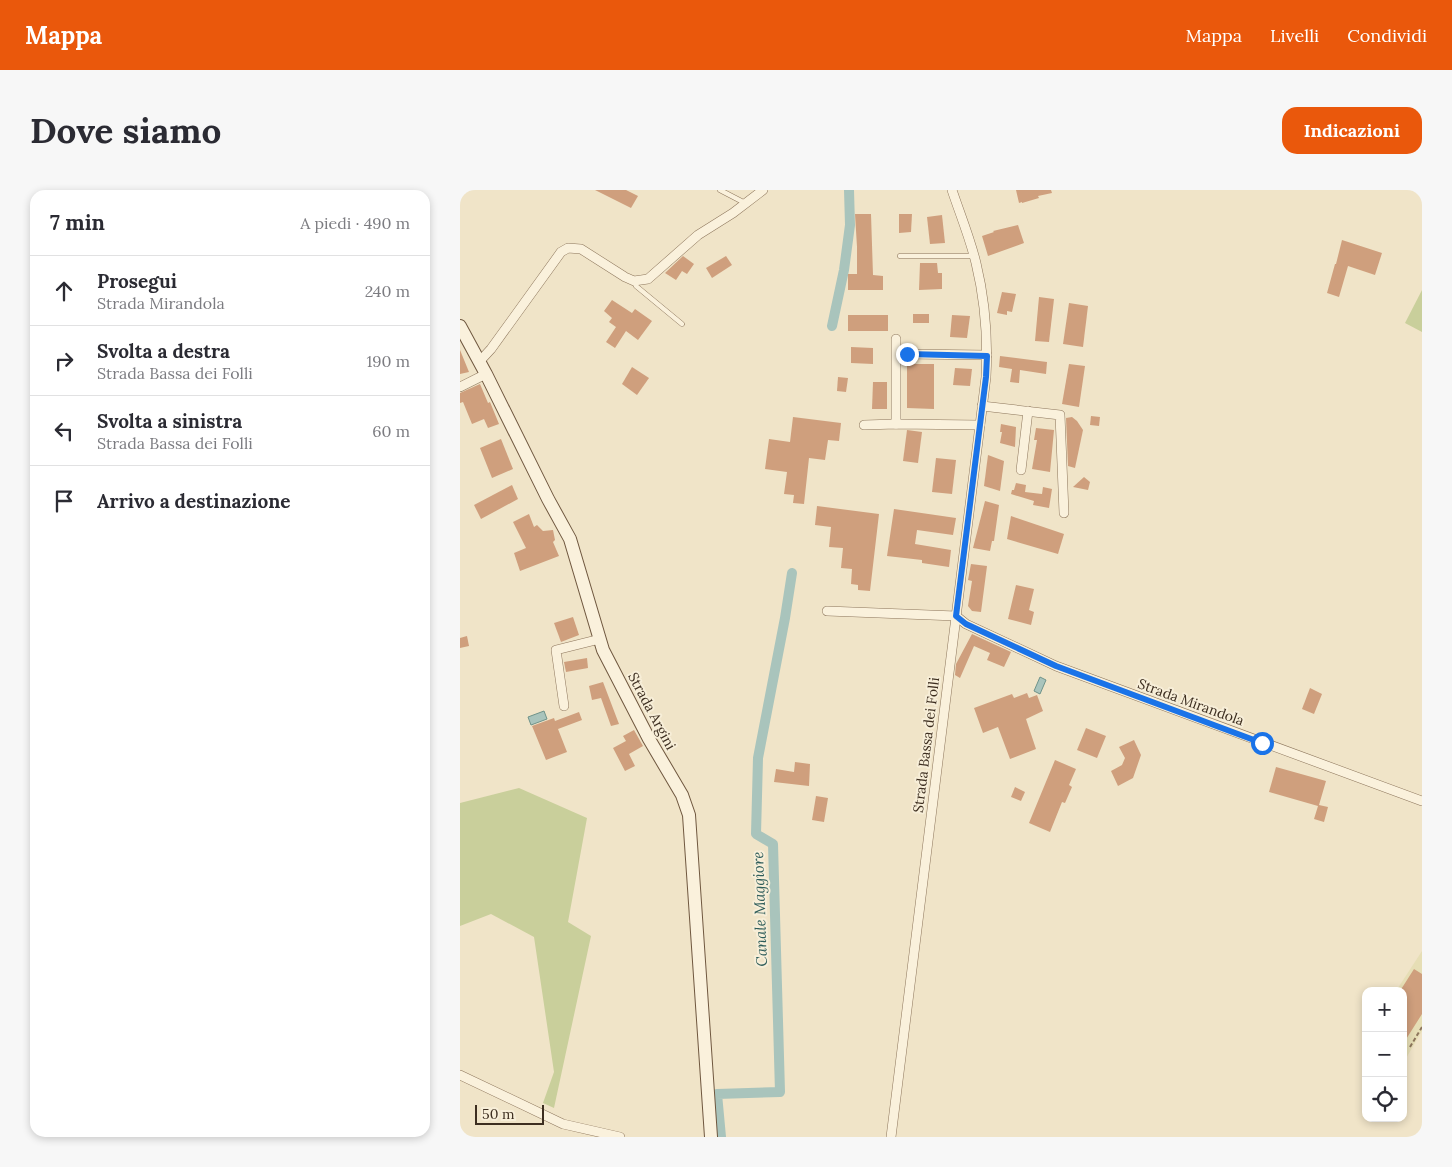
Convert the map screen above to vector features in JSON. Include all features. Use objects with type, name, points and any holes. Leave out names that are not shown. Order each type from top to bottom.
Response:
[{"type":"main road","name":"Strada Argini","points":[[460,326],[570,539],[603,650],[649,739],[682,796],[689,815],[712,1137]]},
{"type":"street","points":[[479,362],[491,349],[561,252],[568,248],[581,250],[634,281],[648,279],[698,235],[746,204],[763,190]]},
{"type":"street","name":"Strada Bassa dei Folli","points":[[891,1137],[986,377],[985,312],[981,286],[974,256],[952,190]]},
{"type":"street","points":[[896,340],[896,424]]},
{"type":"street","points":[[907,354],[987,356]]},
{"type":"street","points":[[460,387],[486,374]]},
{"type":"street","points":[[982,406],[1060,415],[1064,513]]},
{"type":"street","points":[[1021,470],[1028,411]]},
{"type":"street","points":[[864,425],[980,425]]},
{"type":"street","points":[[827,611],[956,616]]},
{"type":"street","name":"Strada Mirandola","points":[[956,616],[966,624],[1056,666],[1422,801]]},
{"type":"street","points":[[564,706],[556,650],[600,639]]},
{"type":"street","points":[[460,1075],[564,1124],[620,1137]]},
{"type":"lane","points":[[720,190],[746,204]]},
{"type":"lane","points":[[900,256],[974,256]]},
{"type":"lane","points":[[634,281],[642,292],[682,324]]},
{"type":"path","points":[[1410,1046],[1422,1027]]},
{"type":"shaded area","points":[[1422,951],[1422,1031],[1407,1057],[1407,987],[1399,987]]},
{"type":"green space","points":[[1422,290],[1422,332],[1405,323]]},
{"type":"green space","points":[[519,788],[587,818],[568,922],[591,936],[554,1108],[543,1103],[554,1072],[534,937],[491,914],[460,926],[460,803]]},
{"type":"water","points":[[1040,677],[1046,680],[1040,694],[1034,691]]},
{"type":"water","points":[[544,711],[547,719],[531,725],[528,717]]},
{"type":"building","points":[[595,190],[626,190],[638,196],[631,208]]},
{"type":"building","points":[[1016,190],[1051,190],[1052,193],[1019,203]]},
{"type":"building","points":[[855,214],[871,214],[873,275],[883,276],[883,290],[848,290],[848,274],[857,274]]},
{"type":"building","points":[[899,214],[912,214],[911,232],[899,233]]},
{"type":"building","points":[[942,215],[945,243],[930,244],[927,217]]},
{"type":"building","points":[[1018,225],[1024,243],[988,256],[982,236],[993,231]]},
{"type":"building","points":[[1342,240],[1382,253],[1375,275],[1348,266],[1339,297],[1327,293]]},
{"type":"building","points":[[683,256],[694,264],[687,274],[682,271],[676,280],[665,273]]},
{"type":"building","points":[[726,256],[732,265],[712,278],[706,268]]},
{"type":"building","points":[[920,263],[937,263],[938,273],[942,273],[942,289],[919,290]]},
{"type":"building","points":[[1002,292],[1016,294],[1012,312],[1007,311],[1007,315],[997,313]]},
{"type":"building","points":[[1039,297],[1054,299],[1049,342],[1035,341]]},
{"type":"building","points":[[612,300],[632,313],[635,309],[652,321],[638,340],[626,331],[615,348],[606,342],[616,327],[609,322],[612,318],[604,311]]},
{"type":"building","points":[[1069,303],[1088,306],[1083,347],[1063,344]]},
{"type":"building","points":[[913,314],[929,314],[929,323],[913,323]]},
{"type":"building","points":[[848,315],[888,315],[888,331],[848,331]]},
{"type":"building","points":[[952,315],[970,316],[967,338],[950,337]]},
{"type":"building","points":[[851,347],[873,348],[873,364],[851,363]]},
{"type":"building","points":[[460,350],[469,372],[460,374]]},
{"type":"building","points":[[1000,356],[1047,362],[1046,374],[1020,370],[1019,383],[1010,382],[1012,369],[999,367]]},
{"type":"building","points":[[907,364],[934,364],[934,409],[907,408]]},
{"type":"building","points":[[1069,364],[1085,366],[1079,407],[1062,404]]},
{"type":"building","points":[[632,367],[649,378],[637,395],[622,384]]},
{"type":"building","points":[[955,368],[972,369],[970,386],[953,385]]},
{"type":"building","points":[[838,377],[848,378],[846,392],[837,391]]},
{"type":"building","points":[[873,382],[887,382],[887,409],[872,409]]},
{"type":"building","points":[[480,384],[499,424],[488,428],[484,419],[472,424],[463,402],[460,403],[460,393]]},
{"type":"building","points":[[1091,416],[1100,417],[1099,426],[1090,425]]},
{"type":"building","points":[[793,417],[841,423],[839,441],[828,440],[825,460],[809,458],[804,504],[793,503],[794,495],[784,494],[787,472],[765,469],[769,439],[790,442]]},
{"type":"building","points":[[1072,417],[1083,430],[1075,468],[1068,466],[1066,418]]},
{"type":"building","points":[[1001,424],[1016,427],[1015,447],[1000,443]]},
{"type":"building","points":[[1036,428],[1054,430],[1050,472],[1032,469],[1037,440],[1034,440]]},
{"type":"building","points":[[907,430],[922,432],[918,463],[903,461]]},
{"type":"building","points":[[501,439],[513,469],[492,478],[480,448]]},
{"type":"building","points":[[988,455],[1004,461],[1000,491],[984,486]]},
{"type":"building","points":[[936,458],[956,460],[952,494],[932,492]]},
{"type":"building","points":[[1084,477],[1090,482],[1088,490],[1073,487]]},
{"type":"building","points":[[1016,483],[1026,485],[1025,492],[1042,494],[1043,487],[1052,489],[1049,508],[1033,505],[1034,501],[1011,494]]},
{"type":"building","points":[[512,485],[518,499],[481,519],[474,505]]},
{"type":"building","points":[[985,501],[999,505],[994,541],[992,541],[990,551],[973,548]]},
{"type":"building","points":[[817,506],[879,514],[870,591],[858,590],[858,585],[851,584],[852,569],[841,568],[843,548],[829,547],[831,527],[815,525]]},
{"type":"building","points":[[894,509],[956,518],[953,535],[917,530],[915,544],[951,550],[949,567],[922,563],[922,560],[887,556]]},
{"type":"building","points":[[529,514],[534,527],[537,525],[543,531],[553,530],[555,540],[553,542],[559,556],[520,571],[514,553],[526,548],[513,522]]},
{"type":"building","points":[[1011,516],[1064,534],[1058,554],[1007,539]]},
{"type":"building","points":[[971,564],[987,566],[981,612],[972,611],[968,606],[972,581],[968,580]]},
{"type":"building","points":[[1016,585],[1034,589],[1029,610],[1034,612],[1031,625],[1008,619]]},
{"type":"building","points":[[573,617],[579,635],[561,642],[554,623]]},
{"type":"building","points":[[972,634],[1011,652],[1004,667],[987,660],[990,653],[974,646],[960,678],[955,675],[956,664]]},
{"type":"building","points":[[467,636],[469,646],[460,648],[460,638]]},
{"type":"building","points":[[587,658],[588,668],[566,672],[564,662]]},
{"type":"building","points":[[603,682],[619,724],[611,726],[601,698],[592,700],[589,686]]},
{"type":"building","points":[[1310,688],[1322,694],[1314,714],[1302,709]]},
{"type":"building","points":[[1027,693],[1029,698],[1037,695],[1043,711],[1026,719],[1036,749],[1010,759],[998,727],[983,733],[974,708],[1012,694],[1014,698]]},
{"type":"building","points":[[579,712],[582,720],[558,729],[567,752],[546,760],[532,726],[554,718],[555,721]]},
{"type":"building","points":[[1086,728],[1106,736],[1097,758],[1077,750]]},
{"type":"building","points":[[634,730],[643,746],[629,754],[635,766],[625,771],[613,748],[626,741],[623,736]]},
{"type":"building","points":[[1134,740],[1141,755],[1133,778],[1118,786],[1111,771],[1122,765],[1125,758],[1119,747]]},
{"type":"building","points":[[1055,760],[1076,769],[1069,785],[1072,787],[1065,803],[1062,802],[1050,832],[1029,823]]},
{"type":"building","points":[[795,762],[810,764],[809,786],[774,782],[776,769],[794,772]]},
{"type":"building","points":[[1276,767],[1326,781],[1319,805],[1328,807],[1324,822],[1314,819],[1318,806],[1269,792]]},
{"type":"building","points":[[1015,787],[1025,792],[1021,801],[1011,797]]},
{"type":"building","points":[[816,796],[828,798],[824,822],[812,820]]},
{"type":"building","points":[[1414,969],[1422,974],[1422,1014],[1407,1038],[1407,987],[1403,987]]},
{"type":"waterway","points":[[832,326],[844,270],[850,225],[849,190]]},
{"type":"waterway","name":"Canale Maggiore","points":[[721,1137],[717,1094],[780,1092],[773,844],[756,834],[758,758],[792,573]]},
{"type":"route","points":[[907,354],[987,356],[956,616],[966,624],[1056,666],[1262,743]]}]
